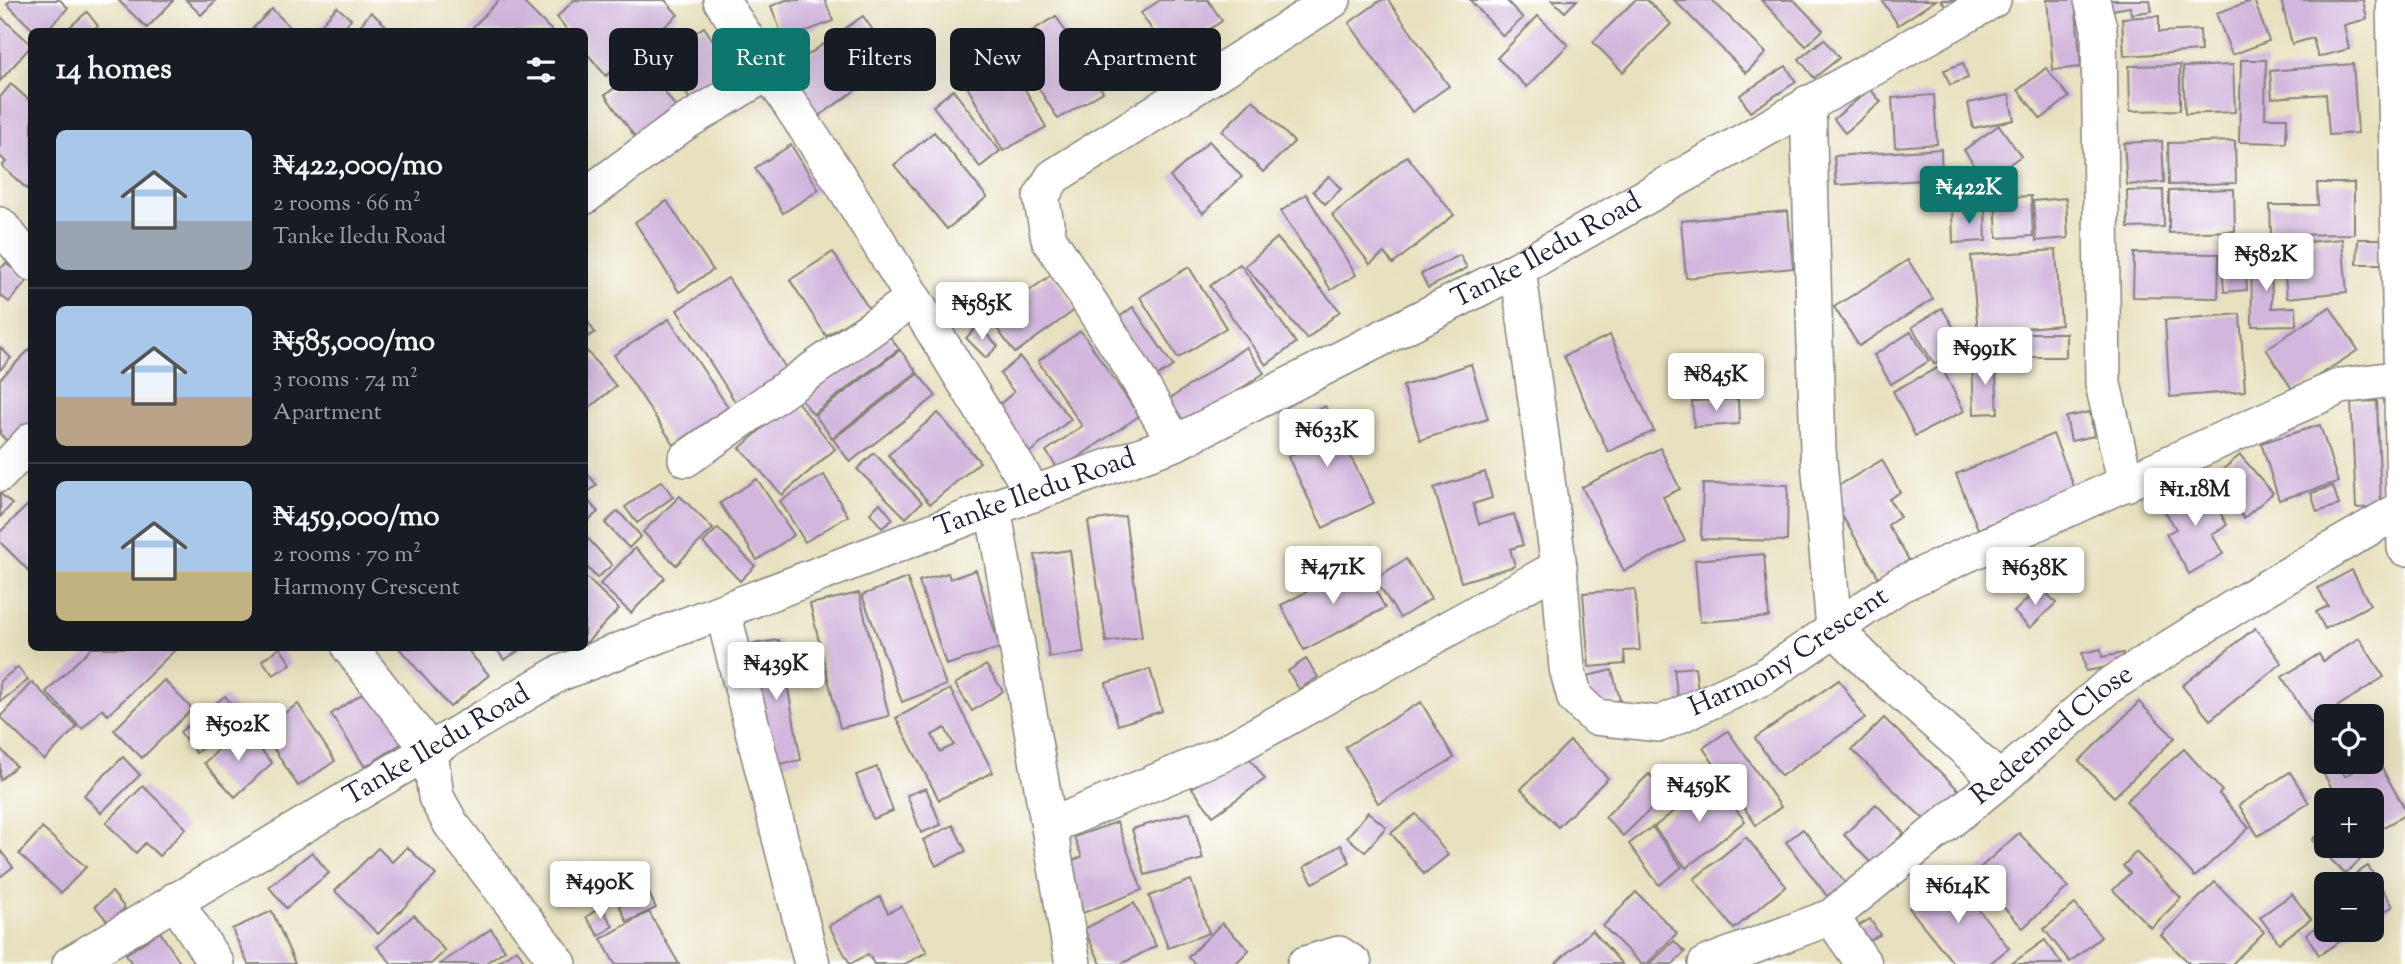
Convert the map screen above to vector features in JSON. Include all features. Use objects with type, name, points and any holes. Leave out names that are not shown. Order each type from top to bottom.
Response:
[{"type":"street","points":[[721,0],[739,28]]},
{"type":"street","points":[[1175,443],[1130,365],[1049,239],[1041,197],[1053,177],[1333,0]]},
{"type":"street","name":"Tanke Iledu Road","points":[[70,964],[558,674],[1175,443],[1518,269],[1993,0]]},
{"type":"street","points":[[2092,0],[2099,28],[2103,384],[2126,484]]},
{"type":"street","points":[[2394,0],[2405,548]]},
{"type":"street","points":[[588,194],[684,123],[737,91]]},
{"type":"street","points":[[779,91],[841,181],[1034,494]]},
{"type":"street","points":[[1808,103],[1818,450],[1834,628],[1871,665],[2000,780]]},
{"type":"street","points":[[0,225],[28,258]]},
{"type":"street","name":"Harmony Crescent","points":[[1518,269],[1559,567],[1567,668],[1575,698],[1595,717],[1660,724],[1764,677],[1899,584],[2342,386],[2401,378]]},
{"type":"street","points":[[686,459],[913,299]]},
{"type":"street","points":[[0,474],[28,444]]},
{"type":"street","name":"Redeemed Close","points":[[1706,964],[1831,917],[2000,780],[2107,687],[2249,598],[2403,508]]},
{"type":"street","points":[[993,509],[1073,964]]},
{"type":"street","points":[[1050,826],[1222,754],[1559,567]]},
{"type":"street","points":[[723,612],[812,964]]},
{"type":"street","points":[[352,651],[430,751],[436,797],[451,824],[559,964]]},
{"type":"street","points":[[175,900],[216,964]]},
{"type":"street","points":[[1831,917],[1864,964]]},
{"type":"street","points":[[1304,964],[1339,954],[1354,964]]},
{"type":"building","points":[[11,0],[60,0],[68,8],[49,28],[31,28],[7,4]]},
{"type":"building","points":[[118,0],[172,0],[173,1],[147,28]]},
{"type":"building","points":[[186,0],[216,0],[201,15]]},
{"type":"building","points":[[499,0],[521,0],[549,28],[472,28]]},
{"type":"building","points":[[574,0],[665,0],[678,15],[663,28],[609,28],[609,73],[606,76],[588,55],[588,28],[566,28],[557,17]]},
{"type":"building","points":[[786,0],[825,0],[833,21],[810,30],[779,28],[771,6]]},
{"type":"building","points":[[1160,0],[1208,0],[1222,21],[1211,28],[1151,28],[1141,13]]},
{"type":"building","points":[[1381,0],[1388,0],[1449,86],[1412,112],[1349,23]]},
{"type":"building","points":[[1470,0],[1506,0],[1523,18],[1503,36]]},
{"type":"building","points":[[1552,0],[1577,0],[1565,12]]},
{"type":"building","points":[[1635,0],[1647,0],[1671,24],[1623,72],[1593,42]]},
{"type":"building","points":[[1674,0],[1712,0],[1766,53],[1746,73]]},
{"type":"building","points":[[1761,0],[1794,0],[1823,30],[1806,46]]},
{"type":"building","points":[[1882,0],[1936,0],[1898,25]]},
{"type":"building","points":[[1941,0],[1967,0],[1950,12]]},
{"type":"building","points":[[2047,0],[2075,0],[2081,67],[2053,70]]},
{"type":"building","points":[[2105,0],[2150,0],[2152,11],[2131,14],[2130,7],[2106,11]]},
{"type":"building","points":[[2254,0],[2269,41],[2232,55],[2216,13]]},
{"type":"building","points":[[2281,0],[2363,0],[2367,19],[2344,25],[2349,49],[2318,57],[2313,38],[2292,44]]},
{"type":"building","points":[[337,7],[351,19],[343,28],[318,28]]},
{"type":"building","points":[[272,9],[291,28],[253,28]]},
{"type":"building","points":[[87,12],[98,26],[95,28],[69,28]]},
{"type":"building","points":[[371,12],[389,28],[358,28]]},
{"type":"building","points":[[0,16],[28,41],[28,50],[0,81]]},
{"type":"building","points":[[863,16],[871,28],[846,28]]},
{"type":"building","points":[[1056,16],[1063,28],[1059,28],[1059,91],[1103,92],[1058,119],[1040,91],[1045,91],[1045,28],[1037,28]]},
{"type":"building","points":[[1538,16],[1568,45],[1527,87],[1497,58]]},
{"type":"building","points":[[2159,16],[2159,32],[2200,30],[2201,51],[2124,56],[2122,18]]},
{"type":"building","points":[[704,27],[712,39],[712,91],[719,91],[695,107],[684,91],[698,91],[698,31]]},
{"type":"building","points":[[1824,39],[1839,58],[1814,78],[1799,59]]},
{"type":"building","points":[[824,44],[824,91],[854,91],[812,121],[791,91],[810,91],[810,54]]},
{"type":"building","points":[[2241,60],[2266,60],[2265,118],[2287,118],[2286,143],[2239,142]]},
{"type":"building","points":[[1963,63],[1968,78],[1950,85],[1944,70]]},
{"type":"building","points":[[2353,64],[2358,133],[2329,135],[2326,94],[2272,98],[2270,71]]},
{"type":"building","points":[[2180,65],[2180,110],[2130,111],[2129,66]]},
{"type":"building","points":[[2233,65],[2235,112],[2185,114],[2183,67]]},
{"type":"building","points":[[1786,66],[1796,82],[1750,112],[1740,95]]},
{"type":"building","points":[[2046,68],[2069,97],[2041,119],[2018,90]]},
{"type":"building","points":[[11,84],[28,99],[27,189],[2,166],[6,162],[0,156],[0,97]]},
{"type":"building","points":[[1870,89],[1881,102],[1845,133],[1834,119]]},
{"type":"building","points":[[610,91],[664,91],[679,112],[638,141],[605,95]]},
{"type":"building","points":[[954,91],[1000,151],[980,167],[933,106]]},
{"type":"building","points":[[970,91],[1026,91],[1046,127],[1003,151]]},
{"type":"building","points":[[1934,95],[1937,144],[1895,147],[1892,98]]},
{"type":"building","points":[[2009,95],[2014,120],[1973,128],[1968,103]]},
{"type":"building","points":[[1253,100],[1294,142],[1263,172],[1222,131]]},
{"type":"building","points":[[1999,125],[2021,156],[1985,181],[1964,150]]},
{"type":"building","points":[[934,132],[987,197],[947,229],[894,165]]},
{"type":"building","points":[[1209,141],[1242,177],[1203,213],[1170,177]]},
{"type":"building","points":[[2162,141],[2164,182],[2127,185],[2124,143]]},
{"type":"building","points":[[2235,141],[2236,183],[2169,185],[2168,143]]},
{"type":"building","points":[[791,145],[819,190],[783,213],[755,168]]},
{"type":"building","points":[[1941,149],[1942,179],[1836,185],[1834,156]]},
{"type":"building","points":[[1407,156],[1454,215],[1393,264],[1384,253],[1370,264],[1332,215]]},
{"type":"building","points":[[1978,174],[1987,191],[1962,203],[1954,186]]},
{"type":"building","points":[[1329,176],[1341,189],[1325,204],[1313,191]]},
{"type":"building","points":[[2317,183],[2354,183],[2354,234],[2271,235],[2270,205],[2318,205]]},
{"type":"building","points":[[2234,189],[2235,231],[2169,233],[2169,191]]},
{"type":"building","points":[[2163,190],[2164,227],[2128,228],[2127,191]]},
{"type":"building","points":[[1306,194],[1356,275],[1331,290],[1281,211]]},
{"type":"building","points":[[2031,196],[2033,236],[1997,238],[1995,198]]},
{"type":"building","points":[[2066,198],[2068,238],[2036,241],[2033,201]]},
{"type":"building","points":[[667,201],[713,270],[679,292],[635,222]]},
{"type":"building","points":[[1985,208],[1986,241],[1953,243],[1952,210]]},
{"type":"building","points":[[1788,211],[1793,268],[1686,278],[1681,221]]},
{"type":"building","points":[[1277,238],[1340,311],[1307,339],[1245,266]]},
{"type":"building","points":[[2342,239],[2347,292],[2287,298],[2282,244]]},
{"type":"building","points":[[2358,239],[2382,239],[2382,264],[2357,264]]},
{"type":"building","points":[[2244,241],[2247,290],[2224,292],[2221,243]]},
{"type":"building","points":[[2251,247],[2271,247],[2272,308],[2296,307],[2296,325],[2252,326]]},
{"type":"building","points":[[2056,250],[2061,325],[1978,332],[1971,256]]},
{"type":"building","points":[[833,252],[869,309],[826,336],[790,280]]},
{"type":"building","points":[[2134,253],[2219,254],[2218,298],[2133,297]]},
{"type":"building","points":[[1460,255],[1467,268],[1428,288],[1421,274]]},
{"type":"building","points":[[1908,260],[1933,299],[1859,346],[1834,307]]},
{"type":"building","points":[[6,263],[27,281],[9,302],[0,295],[0,269]]},
{"type":"building","points":[[1240,264],[1296,343],[1266,365],[1210,286]]},
{"type":"building","points":[[1189,267],[1226,328],[1178,358],[1140,297]]},
{"type":"building","points":[[1051,275],[1075,310],[1015,353],[990,319]]},
{"type":"building","points":[[728,278],[791,376],[736,403],[677,310]]},
{"type":"building","points":[[1133,307],[1173,366],[1155,378],[1115,320]]},
{"type":"building","points":[[2330,307],[2358,350],[2294,392],[2266,349]]},
{"type":"building","points":[[1942,308],[1964,345],[1934,364],[1912,327]]},
{"type":"building","points":[[2240,314],[2245,391],[2170,397],[2165,320]]},
{"type":"building","points":[[669,319],[728,407],[674,445],[614,355]]},
{"type":"building","points":[[588,322],[595,333],[588,337]]},
{"type":"building","points":[[882,326],[899,349],[813,414],[796,392]]},
{"type":"building","points":[[978,326],[998,346],[986,358],[966,338]]},
{"type":"building","points":[[1081,331],[1139,416],[1059,470],[1046,451],[1082,426],[1038,361]]},
{"type":"building","points":[[1911,332],[1929,361],[1891,384],[1874,355]]},
{"type":"building","points":[[1976,333],[2066,333],[2066,357],[1976,357]]},
{"type":"building","points":[[1610,335],[1654,431],[1608,452],[1564,356]]},
{"type":"building","points":[[0,347],[11,358],[0,370]]},
{"type":"building","points":[[1246,347],[1264,373],[1186,427],[1168,400]]},
{"type":"building","points":[[900,350],[917,372],[832,438],[815,415]]},
{"type":"building","points":[[28,351],[28,428],[11,445],[0,434],[0,379]]},
{"type":"building","points":[[588,352],[616,386],[588,409]]},
{"type":"building","points":[[1020,357],[1071,419],[1029,453],[994,409],[1014,392],[1000,374]]},
{"type":"building","points":[[1995,359],[1998,413],[1974,414],[1972,361]]},
{"type":"building","points":[[1471,364],[1488,419],[1420,440],[1403,386]]},
{"type":"building","points":[[1941,366],[1964,411],[1915,436],[1893,391]]},
{"type":"building","points":[[918,374],[936,396],[850,462],[833,439]]},
{"type":"building","points":[[795,399],[835,449],[782,495],[740,448]]},
{"type":"building","points":[[1738,399],[1739,424],[1694,427],[1692,401]]},
{"type":"building","points":[[2377,401],[2381,507],[2356,508],[2351,402]]},
{"type":"building","points":[[1325,406],[1374,503],[1323,528],[1288,457],[1298,452],[1285,427]]},
{"type":"building","points":[[2090,412],[2094,436],[2071,441],[2066,417]]},
{"type":"building","points":[[938,413],[980,462],[930,504],[888,455]]},
{"type":"building","points":[[2320,425],[2338,482],[2279,500],[2261,443]]},
{"type":"building","points":[[2053,434],[2075,489],[1978,529],[1956,474]]},
{"type":"building","points":[[1660,448],[1680,489],[1663,497],[1685,541],[1624,571],[1582,487]]},
{"type":"building","points":[[874,453],[922,502],[906,518],[857,469]]},
{"type":"building","points":[[2240,455],[2273,493],[2244,518],[2226,497],[2237,487],[2222,470]]},
{"type":"building","points":[[1882,460],[1900,492],[1889,499],[1900,517],[1888,525],[1909,560],[1879,578],[1828,492]]},
{"type":"building","points":[[1485,472],[1492,498],[1473,504],[1479,524],[1514,514],[1523,545],[1510,549],[1515,566],[1461,582],[1434,488]]},
{"type":"building","points":[[588,475],[597,485],[588,492]]},
{"type":"building","points":[[824,475],[848,516],[805,542],[780,501]]},
{"type":"building","points":[[757,479],[794,535],[757,560],[720,503]]},
{"type":"building","points":[[662,481],[673,497],[637,523],[625,507]]},
{"type":"building","points":[[2203,483],[2227,525],[2212,534],[2223,554],[2189,574],[2166,534],[2176,529],[2162,506]]},
{"type":"building","points":[[1703,484],[1788,485],[1787,541],[1701,539]]},
{"type":"building","points":[[2333,486],[2339,505],[2317,512],[2311,493]]},
{"type":"building","points":[[0,493],[12,504],[0,517]]},
{"type":"building","points":[[680,496],[713,529],[676,565],[643,532]]},
{"type":"building","points":[[588,501],[598,512],[588,521]]},
{"type":"building","points":[[880,503],[893,519],[882,528],[870,513]]},
{"type":"building","points":[[28,505],[28,570],[0,542],[0,532]]},
{"type":"building","points":[[618,511],[641,536],[629,548],[605,523]]},
{"type":"building","points":[[1125,516],[1142,637],[1106,642],[1088,521]]},
{"type":"building","points":[[718,528],[755,566],[740,581],[703,543]]},
{"type":"building","points":[[588,538],[612,565],[597,578],[588,568]]},
{"type":"building","points":[[635,548],[665,578],[631,613],[600,584]]},
{"type":"building","points":[[1070,550],[1084,653],[1049,657],[1035,555]]},
{"type":"building","points":[[1764,554],[1769,617],[1700,622],[1695,560]]},
{"type":"building","points":[[1406,559],[1431,599],[1400,618],[1375,579]]},
{"type":"building","points":[[1362,563],[1385,608],[1304,650],[1281,605]]},
{"type":"building","points":[[976,570],[1000,648],[946,665],[919,581],[948,573],[950,579]]},
{"type":"building","points":[[2352,570],[2370,605],[2325,629],[2316,612],[2328,606],[2318,588]]},
{"type":"building","points":[[907,578],[946,685],[902,702],[862,595]]},
{"type":"building","points":[[588,579],[619,609],[588,641]]},
{"type":"building","points":[[2040,586],[2056,603],[2030,628],[2014,612]]},
{"type":"building","points":[[1635,589],[1640,650],[1624,651],[1625,664],[1589,667],[1583,593]]},
{"type":"building","points":[[859,593],[889,716],[840,728],[810,604]]},
{"type":"building","points":[[2255,628],[2282,663],[2210,720],[2182,686]]},
{"type":"building","points":[[2359,638],[2384,677],[2341,704],[2314,704],[2314,721],[2311,723],[2282,677],[2319,654],[2323,661]]},
{"type":"building","points":[[779,640],[801,760],[774,765],[752,644]]},
{"type":"building","points":[[2101,649],[2102,657],[2123,653],[2124,664],[2086,671],[2082,653]]},
{"type":"building","points":[[88,651],[174,651],[108,715],[102,709],[82,729],[46,692]]},
{"type":"building","points":[[276,651],[282,651],[291,664],[273,675],[262,660]]},
{"type":"building","points":[[402,651],[469,651],[489,675],[450,707]]},
{"type":"building","points":[[498,651],[518,651],[504,660]]},
{"type":"building","points":[[1306,659],[1318,677],[1299,689],[1288,671]]},
{"type":"building","points":[[986,665],[1003,691],[972,711],[955,684]]},
{"type":"building","points":[[18,667],[28,680],[0,702],[0,681]]},
{"type":"building","points":[[1695,667],[1700,705],[1679,708],[1674,669]]},
{"type":"building","points":[[1150,669],[1162,711],[1118,725],[1106,683]]},
{"type":"building","points":[[1612,670],[1620,700],[1595,707],[1587,676]]},
{"type":"building","points":[[164,680],[192,709],[142,758],[114,730]]},
{"type":"building","points":[[1839,680],[1865,718],[1781,776],[1755,738]]},
{"type":"building","points":[[32,682],[77,727],[44,760],[0,717]]},
{"type":"building","points":[[376,685],[410,738],[365,767],[331,714]]},
{"type":"building","points":[[950,689],[993,772],[939,800],[896,718]],"holes":[[[945,728],[954,745],[940,752],[932,735]]]},
{"type":"building","points":[[225,696],[242,717],[196,753],[180,732]]},
{"type":"building","points":[[1421,702],[1454,758],[1378,803],[1345,747]]},
{"type":"building","points":[[2139,702],[2175,738],[2114,797],[2079,761]]},
{"type":"building","points":[[298,704],[335,761],[298,786],[261,729]]},
{"type":"building","points":[[1884,718],[1964,795],[1932,827],[1852,750]]},
{"type":"building","points":[[242,728],[272,763],[235,797],[204,763]]},
{"type":"building","points":[[1728,731],[1781,807],[1756,825],[1703,748]]},
{"type":"building","points":[[1570,741],[1608,778],[1558,827],[1521,789]]},
{"type":"building","points":[[0,748],[16,766],[0,780]]},
{"type":"building","points":[[2184,749],[2222,791],[2219,794],[2249,828],[2195,877],[2126,801]]},
{"type":"building","points":[[1244,751],[1265,779],[1213,816],[1192,788]]},
{"type":"building","points":[[123,757],[140,775],[101,813],[84,795]]},
{"type":"building","points":[[877,767],[893,811],[873,819],[856,775]]},
{"type":"building","points":[[2290,772],[2309,803],[2258,836],[2239,805]]},
{"type":"building","points":[[2384,772],[2405,809],[2405,815],[2384,827],[2384,788],[2332,788],[2324,774],[2345,776]]},
{"type":"building","points":[[1649,774],[1667,793],[1623,836],[1605,817]]},
{"type":"building","points":[[1713,781],[1745,821],[1686,868],[1654,827]]},
{"type":"building","points":[[143,786],[186,828],[159,856],[145,843],[136,853],[106,823]]},
{"type":"building","points":[[926,788],[941,825],[921,833],[907,795]]},
{"type":"building","points":[[1876,804],[1904,833],[1872,864],[1844,835]]},
{"type":"building","points":[[1190,812],[1203,859],[1145,875],[1132,829]]},
{"type":"building","points":[[1368,812],[1386,827],[1365,852],[1347,837]]},
{"type":"building","points":[[1416,814],[1448,855],[1424,874],[1391,833]]},
{"type":"building","points":[[1117,822],[1142,890],[1083,913],[1065,863],[1082,857],[1074,837]]},
{"type":"building","points":[[953,825],[966,851],[936,866],[923,840]]},
{"type":"building","points":[[1652,827],[1682,867],[1659,885],[1629,844]]},
{"type":"building","points":[[42,828],[86,867],[61,893],[19,854]]},
{"type":"building","points":[[1803,829],[1845,883],[1827,896],[1786,842]]},
{"type":"building","points":[[2019,833],[2068,887],[2023,928],[1973,874]]},
{"type":"building","points":[[1746,837],[1786,886],[1734,929],[1694,879]]},
{"type":"building","points":[[1341,845],[1350,862],[1313,883],[1304,867]]},
{"type":"building","points":[[407,847],[436,875],[378,934],[335,891],[378,848],[392,862]]},
{"type":"building","points":[[0,850],[13,867],[0,877]]},
{"type":"building","points":[[312,852],[329,873],[286,908],[269,887]]},
{"type":"building","points":[[2136,852],[2181,898],[2151,928],[2113,890],[2130,873],[2123,866]]},
{"type":"building","points":[[2329,858],[2360,860],[2347,872],[2343,872]]},
{"type":"building","points":[[2368,866],[2372,872],[2359,872]]},
{"type":"building","points":[[1951,875],[2009,948],[1989,964],[1954,964],[1909,908]]},
{"type":"building","points":[[1191,880],[1209,933],[1168,948],[1149,896]]},
{"type":"building","points":[[2215,882],[2264,932],[2232,964],[2190,964],[2161,935]]},
{"type":"building","points":[[647,889],[656,908],[627,922],[618,903]]},
{"type":"building","points":[[112,892],[125,908],[108,922],[95,906]]},
{"type":"building","points":[[1636,892],[1677,933],[1647,964],[1641,964],[1603,926]]},
{"type":"building","points":[[2384,892],[2393,906],[2384,912]]},
{"type":"building","points":[[2292,894],[2311,919],[2279,943],[2260,917]]},
{"type":"building","points":[[880,897],[888,913],[901,906],[927,952],[905,964],[874,964],[868,954],[850,964],[829,926]]},
{"type":"building","points":[[1134,903],[1156,946],[1121,964],[1101,964],[1084,929]]},
{"type":"building","points":[[2075,904],[2101,937],[2070,962],[2044,929]]},
{"type":"building","points":[[601,907],[613,926],[599,936],[586,917]]},
{"type":"building","points":[[272,911],[295,964],[248,964],[232,929]]},
{"type":"building","points":[[649,912],[679,964],[615,964],[601,939]]},
{"type":"building","points":[[414,915],[445,951],[431,964],[392,964],[377,947]]},
{"type":"building","points":[[1870,919],[1880,935],[1867,942],[1858,926]]},
{"type":"building","points":[[1222,923],[1249,950],[1235,964],[1195,964],[1188,957]]},
{"type":"building","points":[[491,929],[505,950],[484,964],[440,964]]},
{"type":"building","points":[[2314,929],[2314,942],[2339,942],[2319,955],[2306,934]]},
{"type":"building","points":[[1592,930],[1622,964],[1555,964]]},
{"type":"building","points":[[160,932],[181,964],[132,964],[126,954]]},
{"type":"building","points":[[2045,940],[2062,964],[2011,964]]},
{"type":"building","points":[[1674,941],[1685,952],[1673,964],[1650,964]]},
{"type":"building","points":[[517,949],[526,964],[495,964]]}]
